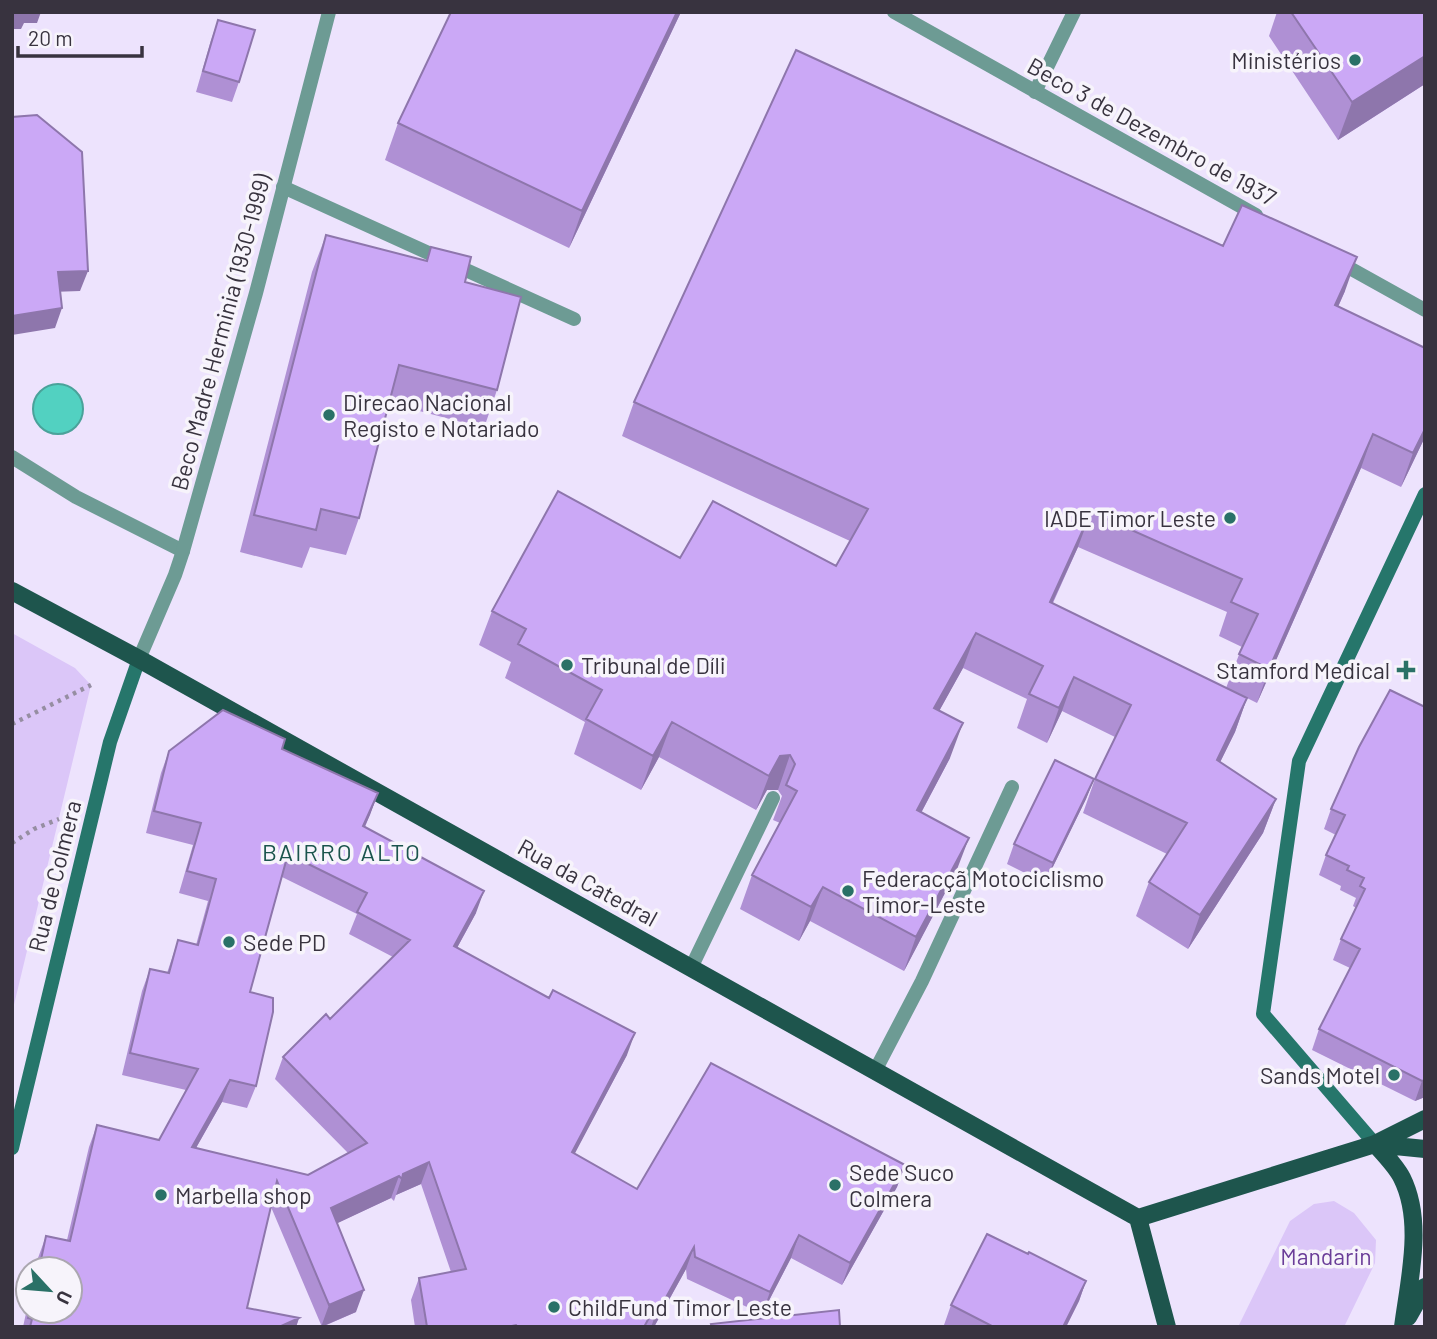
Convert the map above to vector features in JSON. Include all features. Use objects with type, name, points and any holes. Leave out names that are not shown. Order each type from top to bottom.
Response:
[{"type":"main road","name":"Rua da Catedral","points":[[12,590],[1138,1218]]},
{"type":"main road","points":[[1167,1327],[1138,1218],[1375,1144],[1425,1119]]},
{"type":"main road","points":[[1375,1144],[1425,1149]]},
{"type":"main road","points":[[1375,1144],[1402,1177],[1413,1214],[1412,1250],[1403,1327]]},
{"type":"main road","points":[[1403,1327],[1425,1287]]},
{"type":"street","name":"Beco Madre Herminia (1930-1999)","points":[[139,659],[176,575],[256,293],[329,12]]},
{"type":"street","name":"Beco 3 de Dezembro de 1937","points":[[894,12],[1266,221]]},
{"type":"street","points":[[1035,92],[1074,12]]},
{"type":"street","points":[[283,187],[574,319]]},
{"type":"street","points":[[1327,256],[1425,310]]},
{"type":"street","points":[[12,457],[76,497],[183,551]]},
{"type":"street","points":[[1375,1144],[1263,1014],[1298,761],[1425,494]]},
{"type":"street","name":"Rua de Colmera","points":[[12,1148],[110,742],[139,659]]},
{"type":"street","points":[[875,1070],[922,981],[1012,787]]},
{"type":"street","points":[[691,968],[773,798]]},
{"type":"path","points":[[12,724],[91,685]]},
{"type":"path","points":[[12,843],[34,829],[59,819]]},
{"type":"green space","points":[[12,633],[75,668],[91,685],[12,1013]]},
{"type":"green space","name":"Mandarin","points":[[1334,1201],[1354,1213],[1376,1240],[1375,1263],[1344,1327],[1238,1327],[1290,1221],[1314,1204]]},
{"type":"shaded area","points":[[58,384],[76,391],[83,409],[76,427],[58,434],[40,427],[33,409],[40,391]]},
{"type":"building","points":[[451,12],[677,12],[582,211],[398,123]]},
{"type":"building","points":[[1291,12],[1425,12],[1425,56],[1352,102]]},
{"type":"building","points":[[218,20],[255,30],[239,82],[203,71]]},
{"type":"building","points":[[796,50],[1223,246],[1242,205],[1357,257],[1335,305],[1425,348],[1425,429],[1413,453],[1373,434],[1269,669],[1239,654],[1258,614],[1231,602],[1242,579],[1091,512],[1050,602],[1247,698],[1217,760],[1276,799],[1200,915],[1149,882],[1187,823],[1095,779],[1131,705],[1074,677],[1059,708],[1029,694],[1043,666],[976,633],[934,708],[963,723],[917,810],[969,838],[916,937],[823,887],[811,907],[752,875],[797,791],[786,785],[795,764],[790,755],[780,756],[769,776],[672,722],[653,756],[586,719],[602,690],[518,644],[526,629],[492,611],[558,491],[680,558],[713,501],[836,566],[868,509],[634,402]]},
{"type":"building","points":[[37,115],[82,152],[88,271],[58,272],[62,308],[12,316],[12,117]]},
{"type":"building","name":"Direcao Nacional Registo e Notariado","points":[[326,235],[427,261],[431,247],[471,257],[465,282],[521,297],[497,390],[399,365],[359,518],[321,509],[316,530],[254,515]]},
{"type":"building","points":[[1390,690],[1425,707],[1425,1080],[1422,1081],[1319,1029],[1360,949],[1341,939],[1365,889],[1360,886],[1364,878],[1347,870],[1349,866],[1326,855],[1345,815],[1331,809],[1359,747]]},
{"type":"building","points":[[223,710],[285,739],[282,749],[378,793],[363,826],[484,891],[454,946],[549,998],[553,990],[635,1033],[572,1152],[637,1189],[711,1063],[905,1165],[850,1263],[799,1235],[770,1292],[695,1257],[694,1247],[654,1319],[650,1316],[644,1327],[427,1327],[419,1278],[466,1269],[429,1162],[403,1174],[402,1179],[399,1176],[331,1208],[364,1290],[329,1305],[277,1181],[247,1308],[299,1318],[279,1327],[30,1327],[84,1325],[84,1255],[42,1255],[46,1236],[70,1241],[97,1125],[159,1140],[198,1069],[130,1053],[150,969],[169,973],[178,940],[198,945],[216,879],[187,871],[201,823],[154,811],[169,751]],"holes":[[[288,854],[367,893],[357,912],[410,940],[330,1019],[326,1014],[283,1057],[367,1143],[308,1175],[192,1147],[230,1080],[256,1086],[273,1012],[273,998],[250,992]]]},
{"type":"building","points":[[1055,760],[1094,779],[1053,863],[1014,844]]},
{"type":"building","points":[[987,1234],[1086,1281],[1063,1327],[991,1327],[951,1305]]},
{"type":"building","points":[[839,1310],[840,1327],[712,1327],[711,1324]]},
{"type":"place","name":"Ministérios","points":[[1355,60]]},
{"type":"place","name":"Direcao Nacional Registo e Notariado","points":[[329,415]]},
{"type":"place","name":"IADE Timor Leste","points":[[1230,518]]},
{"type":"place","name":"Tribunal de Díli","points":[[567,665]]},
{"type":"place","name":"Stamford Medical","points":[[1406,670]]},
{"type":"place","name":"Federacçã Motociclismo Timor-Leste","points":[[848,891]]},
{"type":"place","name":"Sede PD","points":[[229,942]]},
{"type":"place","name":"Sands Motel","points":[[1394,1075]]},
{"type":"place","name":"Sede Suco Colmera","points":[[835,1185]]},
{"type":"place","name":"Marbella shop","points":[[161,1195]]},
{"type":"place","name":"ChildFund Timor Leste","points":[[554,1307]]},
{"type":"district","name":"BAIRRO ALTO","points":[[342,851]]}]
